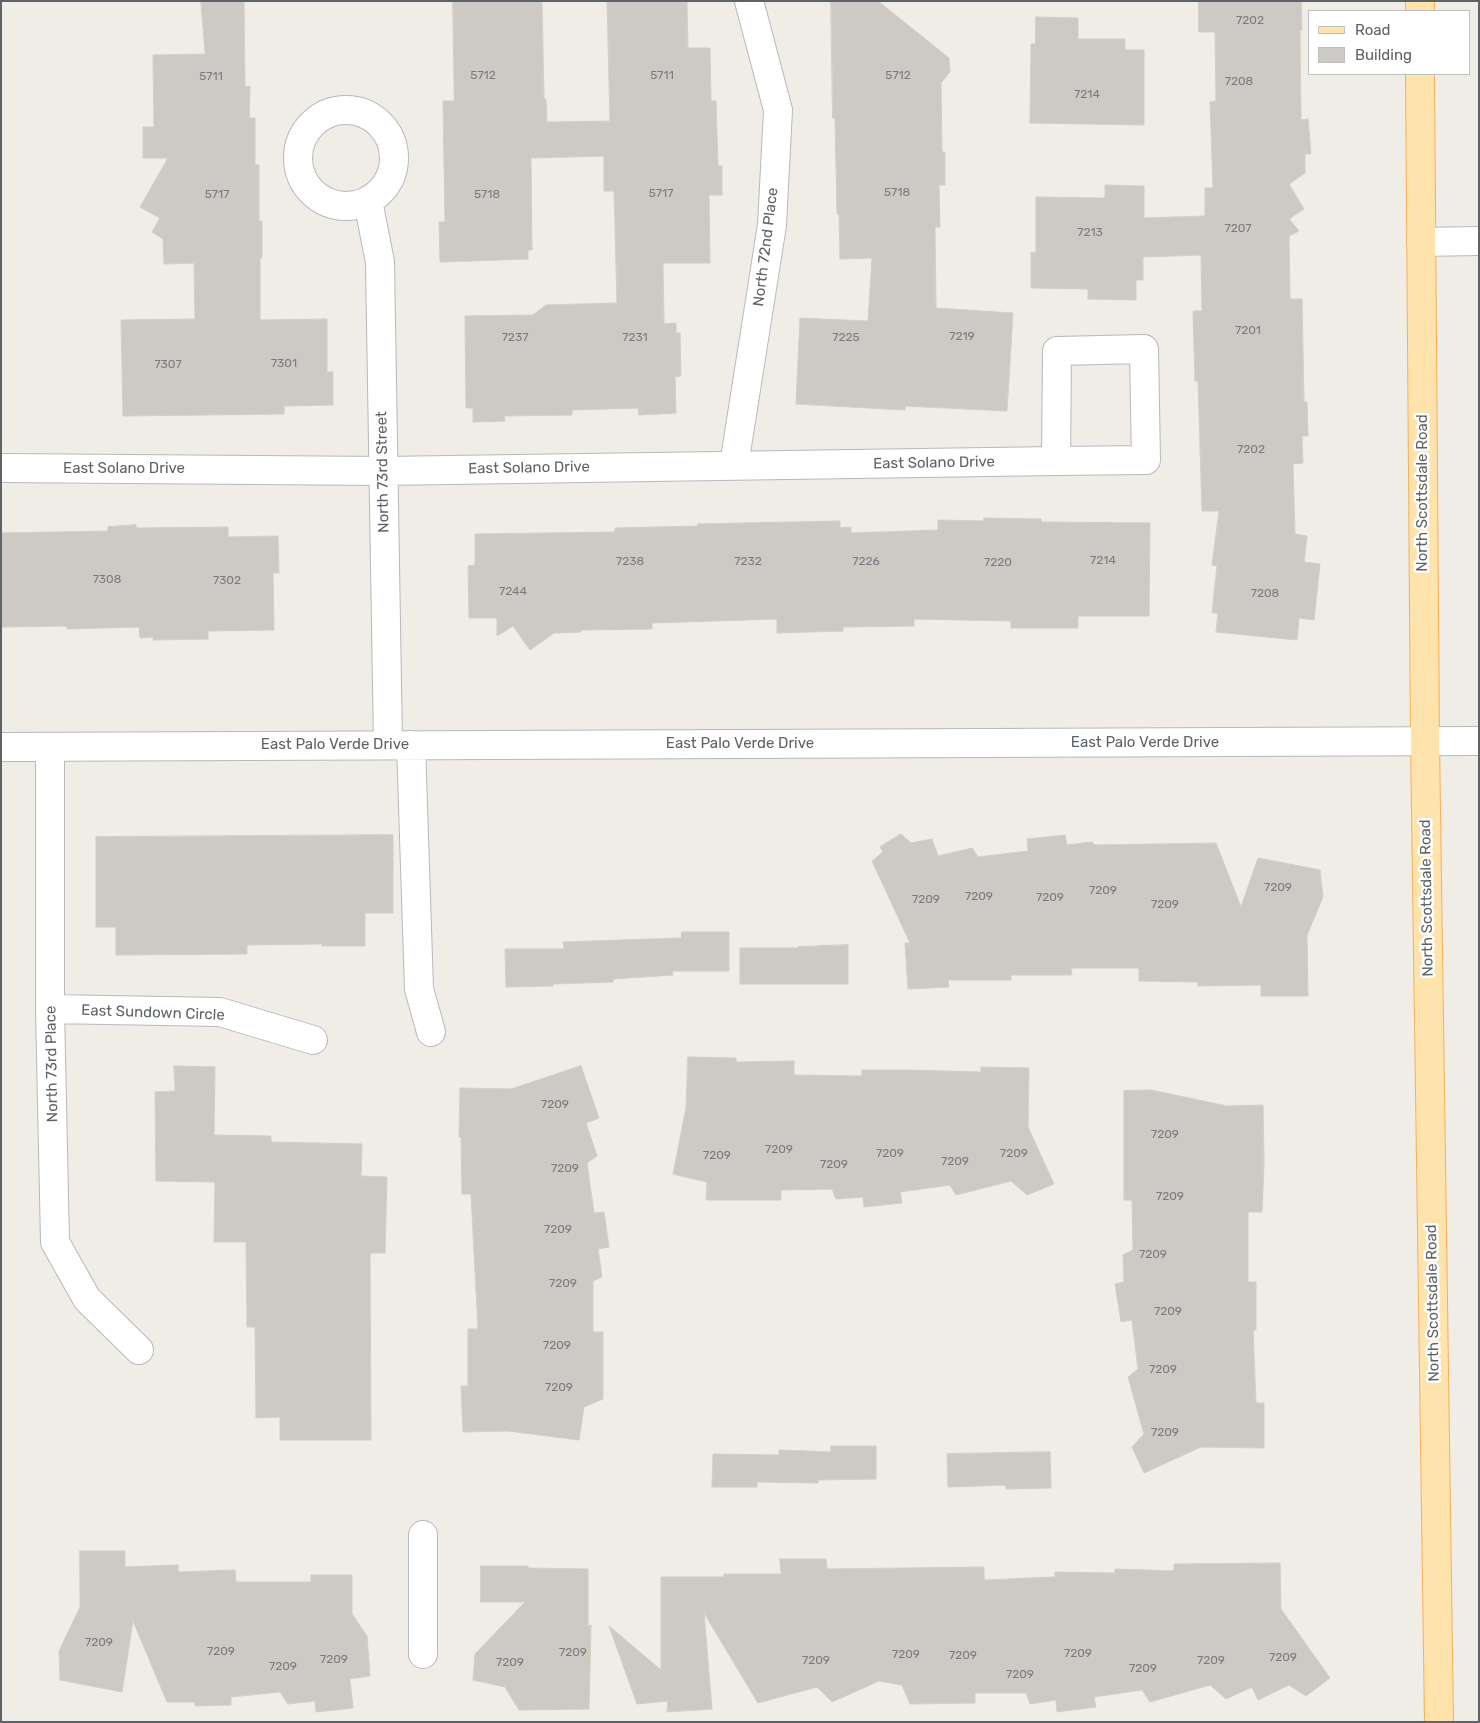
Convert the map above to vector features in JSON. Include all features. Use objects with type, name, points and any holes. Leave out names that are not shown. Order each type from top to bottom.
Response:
[{"type":"main road","name":"North Scottsdale Road","points":[[1420,75],[1425,741],[1438,1722]]},
{"type":"street","name":"North 72nd Place","points":[[734,465],[772,225],[778,110],[749,1]]},
{"type":"street","name":"North 73rd Street","points":[[368,201],[380,262],[383,471],[399,745],[419,989],[431,1032]]},
{"type":"street","points":[[1421,242],[1479,241]]},
{"type":"street","name":"East Solano Drive","points":[[1,468],[383,471],[1146,460],[1144,349],[1057,351],[1056,461]]},
{"type":"street","name":"East Palo Verde Drive","points":[[1,747],[1479,741]]},
{"type":"street","name":"North 73rd Place","points":[[50,747],[50,1009],[54,1242],[87,1299],[139,1350]]},
{"type":"street","name":"East Sundown Circle","points":[[50,1009],[220,1012],[313,1040]]},
{"type":"street","points":[[423,1535],[423,1654]]},
{"type":"building","points":[[201,1],[244,1],[245,87],[250,86],[249,118],[255,118],[255,165],[259,165],[259,221],[262,221],[260,320],[327,319],[327,372],[333,372],[333,405],[284,406],[284,414],[123,416],[121,320],[195,319],[194,263],[164,264],[163,239],[152,232],[160,218],[140,207],[168,158],[143,158],[143,127],[154,127],[153,55],[205,54]]},
{"type":"building","points":[[453,1],[542,1],[544,99],[546,99],[547,122],[610,121],[607,1],[687,1],[688,48],[710,48],[711,101],[716,101],[718,166],[722,166],[722,195],[709,195],[710,263],[663,263],[664,324],[676,323],[676,333],[680,333],[681,376],[675,377],[676,413],[639,415],[638,408],[572,410],[572,415],[504,416],[505,421],[473,422],[473,408],[466,408],[465,316],[533,315],[546,305],[617,303],[614,191],[604,191],[604,156],[531,158],[532,250],[528,250],[528,259],[440,262],[439,222],[445,222],[443,101],[454,101]]},
{"type":"building","points":[[831,1],[878,1],[949,58],[950,72],[941,83],[942,152],[945,152],[945,185],[939,185],[940,227],[935,227],[936,308],[1013,313],[1007,411],[905,406],[905,410],[796,404],[800,318],[868,321],[872,258],[840,259],[835,118],[833,118]]},
{"type":"building","points":[[1199,1],[1301,1],[1301,120],[1308,119],[1311,154],[1305,154],[1305,173],[1289,184],[1304,209],[1289,219],[1299,231],[1289,236],[1290,299],[1302,299],[1304,402],[1307,402],[1308,436],[1302,436],[1303,463],[1293,464],[1295,534],[1307,536],[1304,562],[1320,564],[1314,620],[1299,618],[1297,640],[1216,632],[1218,613],[1212,613],[1217,566],[1212,565],[1219,511],[1202,511],[1198,381],[1195,381],[1193,311],[1202,311],[1201,255],[1143,257],[1143,280],[1136,280],[1136,300],[1088,299],[1088,289],[1031,288],[1031,252],[1036,253],[1036,197],[1105,198],[1105,185],[1144,186],[1144,218],[1205,216],[1205,188],[1213,188],[1210,102],[1216,101],[1215,32],[1199,32]]},
{"type":"building","points":[[1036,17],[1078,18],[1078,39],[1125,39],[1125,50],[1144,50],[1144,125],[1030,123],[1031,44],[1035,44]]},
{"type":"building","points":[[984,518],[1041,519],[1041,522],[1150,523],[1149,616],[1078,616],[1078,628],[1011,628],[1011,621],[914,619],[914,626],[843,627],[843,631],[777,633],[777,619],[652,623],[652,629],[581,630],[581,632],[554,633],[530,650],[513,626],[497,636],[497,618],[469,618],[468,566],[475,565],[475,534],[615,532],[615,528],[840,521],[840,528],[851,527],[851,533],[938,530],[938,520],[984,521]]},
{"type":"building","points":[[136,525],[136,528],[228,527],[228,537],[278,536],[279,573],[273,573],[274,630],[208,631],[208,639],[153,640],[153,637],[140,638],[139,627],[67,629],[67,626],[1,627],[1,533],[108,531],[108,527]]},
{"type":"building","points":[[901,834],[911,843],[932,839],[938,856],[972,848],[978,857],[1028,851],[1027,839],[1065,835],[1067,845],[1092,842],[1095,845],[1216,843],[1241,907],[1258,858],[1320,870],[1323,897],[1307,935],[1308,996],[1261,996],[1261,985],[1198,986],[1198,982],[1139,981],[1139,968],[1071,968],[1072,975],[1011,975],[1011,980],[948,980],[949,987],[908,989],[905,943],[910,943],[872,861],[883,852],[880,847]]},
{"type":"building","points":[[393,835],[393,913],[365,913],[365,946],[322,946],[322,944],[247,945],[247,954],[116,955],[116,927],[96,927],[96,837]]},
{"type":"building","points":[[682,932],[729,932],[729,971],[672,971],[673,975],[613,979],[613,982],[506,987],[505,949],[564,949],[563,942],[681,938]]},
{"type":"building","points":[[848,945],[848,984],[740,984],[740,948],[798,948]]},
{"type":"building","points":[[688,1057],[736,1058],[736,1062],[794,1061],[794,1075],[862,1076],[862,1070],[981,1072],[981,1067],[1029,1068],[1028,1127],[1054,1184],[1027,1195],[1011,1181],[956,1195],[950,1185],[900,1192],[902,1203],[864,1207],[863,1197],[836,1199],[832,1189],[781,1190],[781,1200],[706,1200],[707,1182],[673,1174],[686,1108]]},
{"type":"building","points":[[174,1066],[215,1067],[214,1135],[271,1136],[271,1142],[362,1144],[361,1176],[387,1177],[385,1253],[370,1253],[371,1440],[280,1440],[280,1417],[256,1418],[255,1327],[247,1327],[246,1242],[214,1242],[215,1182],[156,1181],[155,1092],[175,1091]]},
{"type":"building","points":[[581,1066],[599,1118],[586,1123],[597,1156],[587,1163],[594,1213],[604,1212],[609,1247],[598,1249],[602,1277],[593,1281],[593,1332],[603,1332],[603,1399],[584,1407],[579,1440],[508,1431],[463,1432],[461,1386],[468,1386],[468,1329],[478,1329],[471,1194],[462,1194],[461,1137],[459,1137],[460,1088],[511,1089]]},
{"type":"building","points":[[1151,1090],[1227,1106],[1263,1105],[1264,1163],[1262,1212],[1248,1212],[1248,1282],[1256,1282],[1256,1330],[1253,1330],[1256,1403],[1264,1403],[1264,1448],[1201,1447],[1144,1473],[1132,1447],[1144,1434],[1128,1377],[1138,1369],[1132,1320],[1121,1322],[1115,1284],[1124,1282],[1123,1255],[1133,1250],[1132,1200],[1124,1200],[1124,1091]]},
{"type":"building","points":[[831,1446],[876,1446],[876,1479],[818,1480],[818,1483],[757,1482],[757,1487],[712,1487],[713,1454],[779,1455],[779,1450],[831,1452]]},
{"type":"building","points":[[1050,1452],[1051,1488],[1006,1489],[1006,1485],[948,1487],[947,1454]]},
{"type":"building","points":[[80,1551],[125,1551],[125,1567],[178,1565],[178,1572],[235,1570],[236,1582],[311,1582],[311,1575],[352,1575],[352,1614],[367,1636],[370,1676],[350,1679],[353,1708],[316,1712],[315,1701],[288,1704],[280,1692],[231,1697],[231,1705],[195,1706],[195,1702],[167,1702],[133,1621],[122,1692],[60,1680],[59,1651],[80,1607]]},
{"type":"building","points":[[780,1559],[826,1559],[827,1569],[984,1567],[984,1580],[1055,1577],[1055,1572],[1115,1573],[1115,1569],[1174,1571],[1174,1564],[1280,1563],[1281,1609],[1330,1678],[1306,1696],[1289,1685],[1258,1700],[1252,1687],[1226,1699],[1210,1685],[1150,1702],[1142,1690],[1094,1697],[1096,1707],[1057,1712],[1056,1700],[1030,1704],[1026,1693],[975,1693],[975,1703],[910,1704],[902,1685],[879,1681],[832,1702],[817,1687],[758,1703],[704,1613],[712,1709],[667,1712],[668,1701],[637,1704],[609,1626],[661,1670],[661,1577],[724,1577],[724,1574],[781,1574]]},
{"type":"building","points":[[481,1566],[588,1569],[588,1626],[591,1625],[589,1709],[519,1710],[505,1687],[473,1680],[475,1654],[525,1602],[481,1602]]}]
